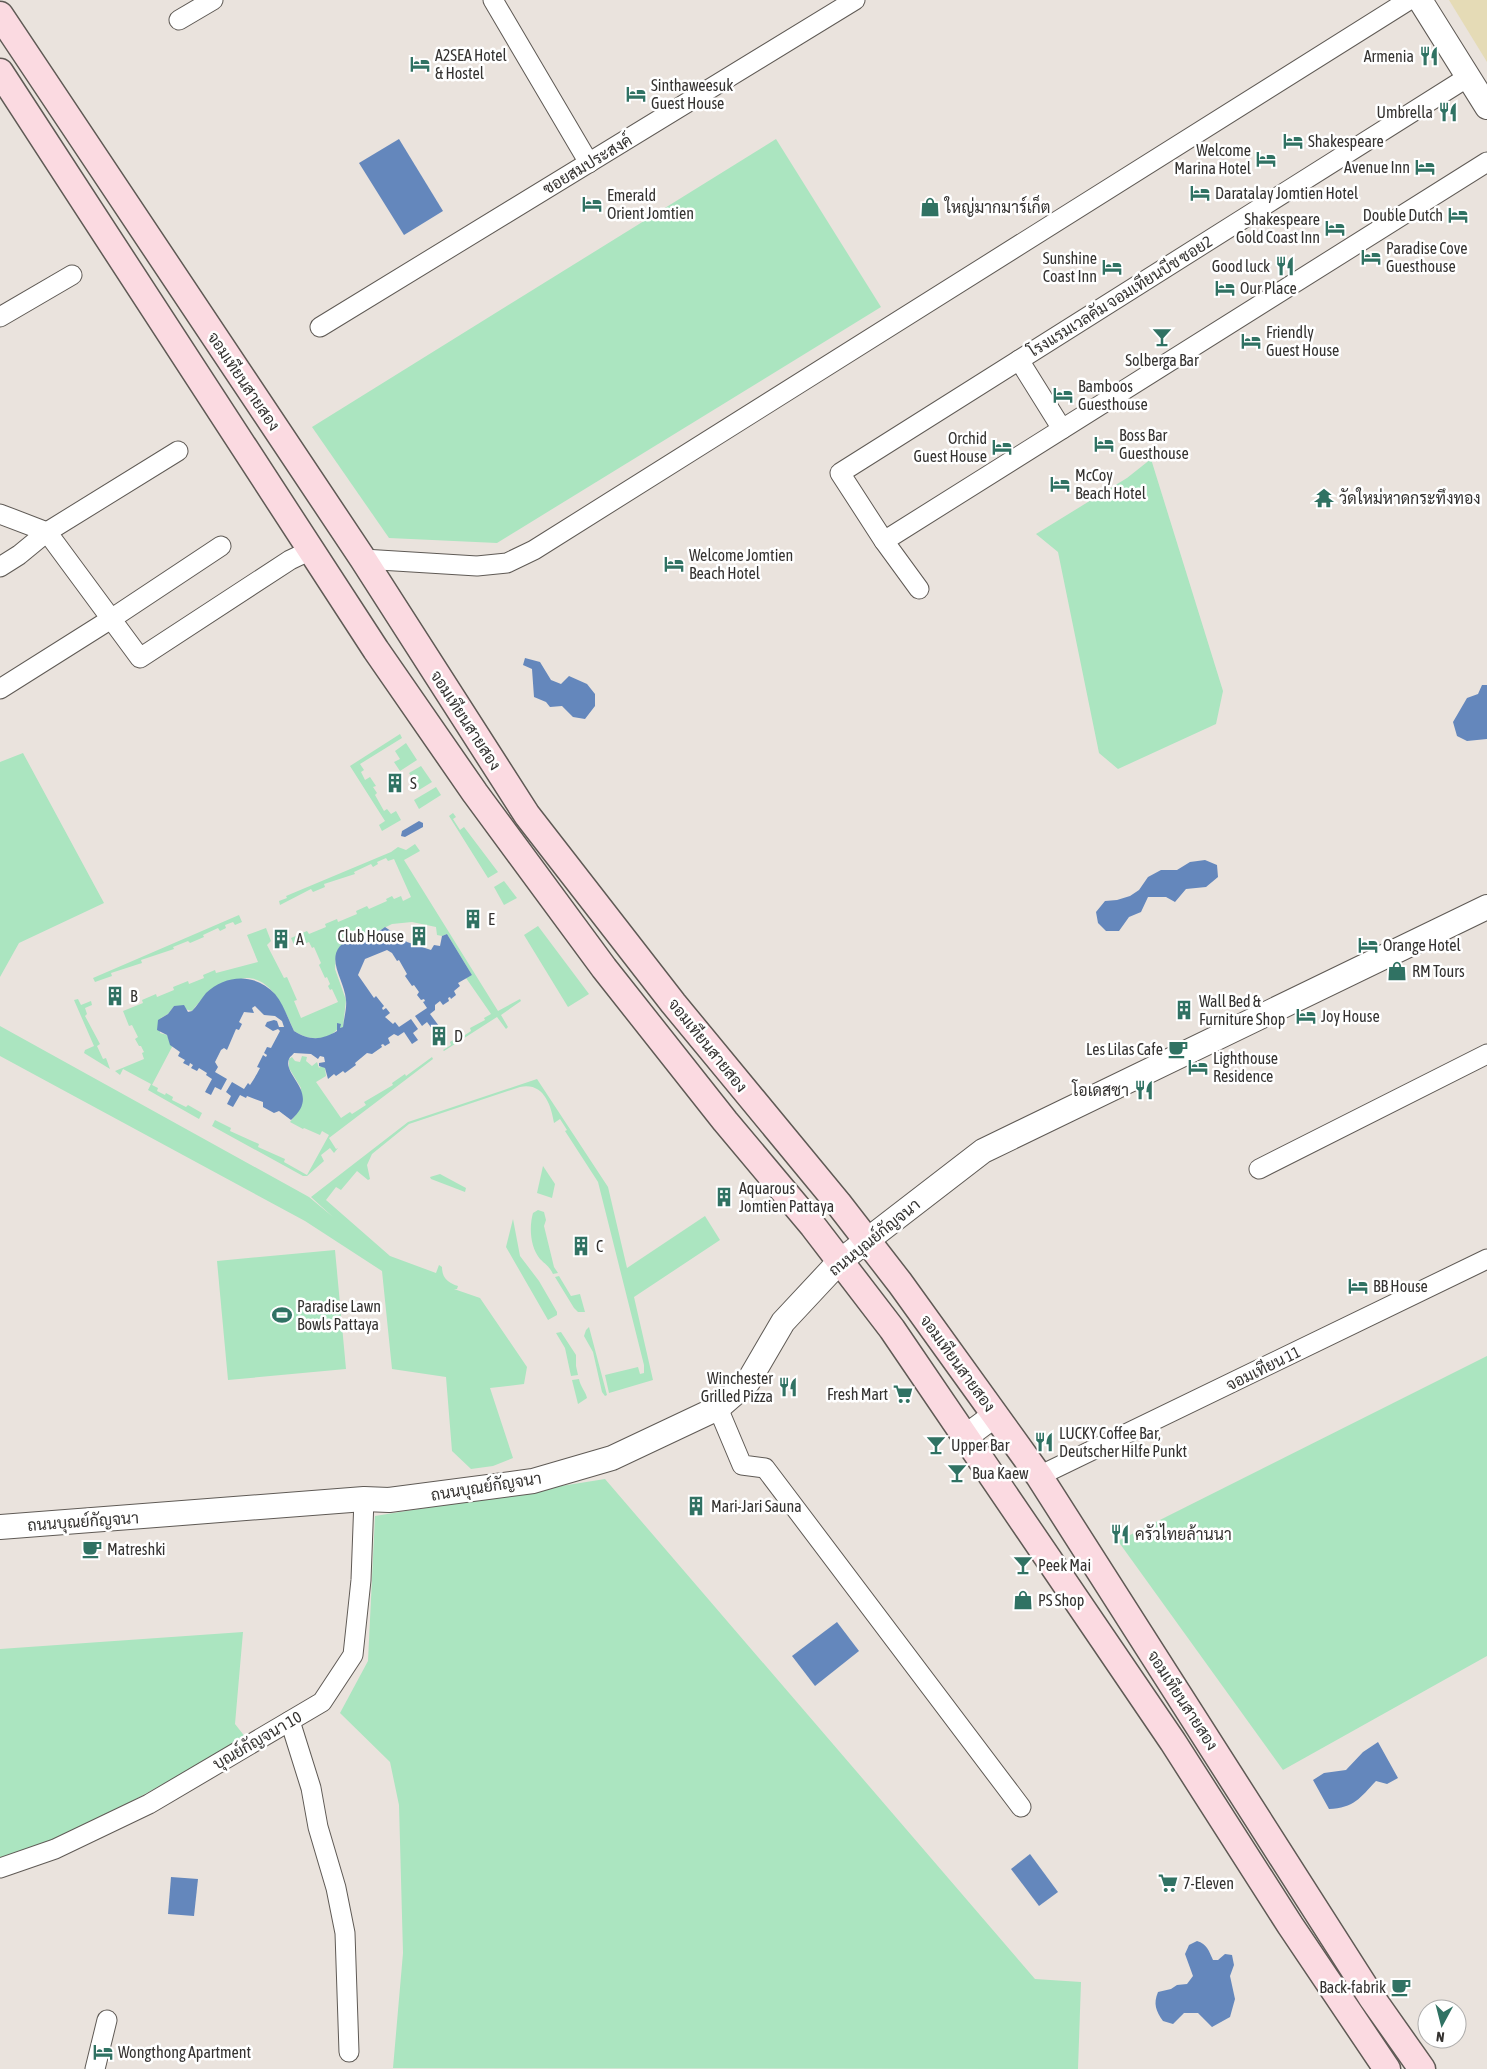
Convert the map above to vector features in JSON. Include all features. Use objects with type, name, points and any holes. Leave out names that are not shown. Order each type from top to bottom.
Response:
[{"type":"main road","name":"จอมเทียนสายสอง","points":[[0,16],[363,559],[527,815],[673,1003],[838,1203],[1039,1476],[1372,1998],[1422,2069]]},
{"type":"main road","name":"จอมเทียนสายสอง","points":[[0,72],[376,650],[475,793],[604,968],[725,1120],[813,1226],[892,1329],[964,1438],[1173,1742],[1290,1924],[1387,2069]]},
{"type":"street","points":[[179,20],[213,0]]},
{"type":"street","points":[[494,0],[589,163]]},
{"type":"street","points":[[363,559],[477,566],[507,563],[534,550],[1409,0]]},
{"type":"street","points":[[1420,0],[1487,107]]},
{"type":"street","name":"ซอยสมประสงค์","points":[[320,327],[849,2]]},
{"type":"street","name":"โรงแรมเวลคัม จอมเทียนบีช ซอย2","points":[[884,541],[840,473],[1468,77]]},
{"type":"street","points":[[919,589],[884,541],[1487,162]]},
{"type":"street","points":[[0,317],[72,276]]},
{"type":"street","points":[[1019,360],[1062,429]]},
{"type":"street","points":[[0,567],[19,555],[47,532],[178,451]]},
{"type":"street","points":[[0,514],[47,532],[140,658],[290,560],[311,550]]},
{"type":"street","points":[[0,689],[111,620],[221,546]]},
{"type":"street","name":"ถนนบุณย์กัญจนา","points":[[0,1527],[364,1500],[389,1500],[533,1481],[612,1458],[718,1408],[748,1382],[783,1322],[839,1262],[984,1151],[1487,908]]},
{"type":"street","points":[[1259,1169],[1487,1054]]},
{"type":"street","name":"จอมเทียน 11","points":[[1039,1476],[1487,1259]]},
{"type":"street","points":[[718,1408],[742,1465],[765,1468],[1021,1807]]},
{"type":"street","points":[[964,1438],[995,1415]]},
{"type":"street","name":"บุณย์กัญจนา 10","points":[[0,1868],[55,1849],[149,1804],[322,1702],[353,1655],[361,1580],[364,1500]]},
{"type":"street","points":[[290,1721],[311,1788],[318,1827],[336,1888],[345,1933],[349,2052]]},
{"type":"street","points":[[1350,2013],[1372,1998]]},
{"type":"street","points":[[95,2069],[107,2020]]},
{"type":"green space","points":[[776,139],[881,307],[497,543],[389,538],[312,427]]},
{"type":"green space","points":[[1151,459],[1223,691],[1216,724],[1118,769],[1099,753],[1058,552],[1036,534],[1127,478]]},
{"type":"green space","points":[[400,734],[402,738],[360,764],[364,770],[361,772],[365,780],[370,777],[376,786],[373,787],[377,793],[375,795],[384,811],[387,809],[391,814],[396,811],[401,820],[382,831],[379,825],[385,821],[350,766]]},
{"type":"green space","points":[[406,743],[417,760],[400,771],[394,762],[400,759],[395,751]]},
{"type":"green space","points":[[23,753],[104,903],[19,943],[0,977],[0,762]]},
{"type":"green space","points":[[421,766],[432,782],[419,790],[409,773]]},
{"type":"green space","points":[[436,787],[441,795],[419,809],[414,800]]},
{"type":"green space","points":[[453,813],[456,817],[453,819],[460,830],[464,827],[498,872],[488,878],[449,816]]},
{"type":"green space","points":[[415,844],[420,851],[404,860],[498,1011],[520,999],[521,1001],[501,1015],[508,1027],[506,1029],[497,1017],[444,1051],[451,1045],[450,1042],[458,1037],[459,1039],[471,1031],[470,1028],[485,1020],[484,1018],[491,1014],[466,978],[472,975],[447,934],[437,935],[436,927],[412,922],[392,924],[374,933],[365,933],[336,954],[335,969],[346,1000],[343,1027],[339,1029],[340,1026],[330,1035],[312,1038],[294,1031],[282,1006],[271,990],[256,980],[247,978],[211,992],[192,1011],[174,1006],[168,1014],[161,1018],[160,1033],[167,1035],[172,1047],[152,1085],[158,1088],[157,1091],[173,1097],[172,1100],[186,1107],[188,1105],[202,1113],[199,1119],[148,1090],[151,1084],[123,1069],[120,1075],[115,1071],[144,1059],[142,1053],[144,1052],[135,1039],[138,1037],[132,1025],[129,1026],[123,1011],[143,1003],[142,1000],[156,994],[157,997],[174,990],[173,987],[188,981],[189,984],[204,978],[203,975],[215,970],[216,973],[258,962],[247,935],[266,928],[271,941],[267,945],[284,978],[287,977],[297,1000],[294,1001],[301,1018],[338,1002],[332,989],[330,990],[328,986],[330,984],[319,965],[321,963],[314,947],[312,948],[309,942],[295,947],[291,938],[307,931],[309,934],[326,927],[325,924],[337,919],[338,922],[357,914],[356,911],[367,906],[369,909],[387,901],[386,899],[392,896],[394,899],[401,896],[403,901],[411,897],[394,859],[388,861],[386,858],[377,862],[378,864],[373,867],[371,864],[354,872],[355,874],[324,884],[325,887],[313,892],[311,889],[280,905],[279,901],[287,898],[286,896],[391,852],[398,847],[406,850]]},
{"type":"green space","points":[[504,881],[517,898],[504,905],[494,887]]},
{"type":"green space","points":[[239,915],[242,922],[235,925],[233,922],[225,925],[226,928],[220,931],[218,928],[190,943],[188,941],[173,947],[174,949],[141,960],[142,963],[111,973],[112,976],[95,982],[93,978]]},
{"type":"green space","points":[[538,926],[589,994],[568,1007],[524,935]]},
{"type":"green space","points":[[78,999],[81,1005],[91,1001],[92,1005],[85,1008],[87,1014],[85,1016],[100,1044],[97,1046],[103,1059],[106,1058],[110,1069],[84,1053],[85,1050],[94,1046],[74,1000]]},
{"type":"green space","points":[[0,1026],[309,1197],[333,1217],[311,1197],[408,1122],[537,1079],[608,1187],[627,1268],[705,1216],[720,1240],[634,1297],[653,1380],[609,1393],[605,1375],[638,1367],[640,1374],[644,1373],[644,1365],[598,1182],[565,1131],[567,1130],[560,1119],[554,1123],[548,1102],[540,1091],[528,1086],[520,1087],[409,1124],[372,1154],[367,1165],[370,1179],[368,1180],[357,1171],[341,1190],[336,1187],[326,1200],[390,1256],[436,1273],[439,1265],[442,1267],[446,1280],[458,1286],[457,1289],[454,1289],[480,1298],[527,1367],[524,1384],[490,1388],[513,1458],[493,1466],[471,1469],[452,1451],[446,1377],[392,1369],[382,1271],[305,1221],[0,1056]]},
{"type":"green space","points":[[302,1056],[307,1057],[306,1061],[312,1066],[317,1062],[319,1068],[321,1066],[325,1068],[326,1076],[316,1082],[341,1118],[350,1112],[352,1114],[366,1105],[364,1102],[393,1085],[392,1083],[405,1074],[406,1076],[432,1057],[433,1059],[329,1138],[336,1149],[338,1148],[334,1153],[330,1148],[321,1155],[324,1161],[307,1176],[303,1176],[212,1126],[215,1120],[231,1128],[230,1131],[259,1144],[258,1147],[285,1159],[284,1162],[307,1175],[329,1135],[322,1131],[320,1135],[290,1122],[298,1112],[301,1088],[289,1068],[289,1059],[292,1057],[295,1061],[300,1062]]},
{"type":"green space","points":[[543,1166],[555,1184],[552,1198],[537,1193]]},
{"type":"green space","points":[[440,1174],[466,1188],[465,1192],[430,1177]]},
{"type":"green space","points":[[538,1210],[544,1212],[546,1220],[544,1226],[554,1267],[558,1273],[553,1274],[534,1249],[531,1237],[531,1224],[533,1213]]},
{"type":"green space","points":[[513,1219],[520,1256],[539,1281],[557,1312],[557,1315],[548,1320],[506,1247]]},
{"type":"green space","name":"Paradise Lawn Bowls Pattaya","points":[[335,1250],[346,1369],[228,1380],[217,1261]]},
{"type":"green space","points":[[559,1276],[571,1296],[580,1294],[585,1312],[578,1312],[574,1308],[555,1277]]},
{"type":"green space","points":[[589,1327],[607,1395],[605,1396],[602,1392],[593,1352],[584,1336]]},
{"type":"green space","points":[[561,1332],[576,1355],[578,1375],[571,1376],[565,1348],[556,1333]]},
{"type":"green space","points":[[1487,1356],[1487,1656],[1283,1770],[1118,1541]]},
{"type":"green space","points":[[579,1379],[587,1398],[578,1404],[572,1380]]},
{"type":"green space","points":[[605,1479],[1035,1979],[1081,1982],[1078,2069],[393,2068],[403,1953],[399,1805],[390,1762],[340,1713],[368,1661],[375,1516]]},
{"type":"green space","points":[[243,1632],[235,1724],[246,1738],[62,1840],[0,1864],[0,1649]]},
{"type":"sand","points":[[1449,0],[1487,0],[1487,62]]},
{"type":"water","points":[[399,139],[443,211],[404,235],[359,163]]},
{"type":"water","points":[[525,658],[540,662],[551,680],[561,684],[569,676],[587,684],[595,694],[595,706],[585,719],[573,717],[562,706],[550,707],[546,702],[534,697],[532,669],[523,665]]},
{"type":"water","points":[[1482,685],[1487,685],[1487,739],[1467,741],[1457,736],[1453,722],[1467,698],[1478,694]]},
{"type":"water","points":[[419,821],[423,823],[423,827],[405,837],[401,836],[402,831]]},
{"type":"water","points":[[1205,860],[1217,865],[1218,877],[1206,887],[1186,889],[1175,902],[1166,897],[1148,897],[1141,912],[1129,917],[1119,931],[1106,931],[1098,923],[1096,912],[1105,901],[1130,896],[1139,890],[1148,877],[1161,870],[1177,870],[1190,862]]},
{"type":"water","points":[[385,927],[407,942],[431,950],[434,945],[440,946],[442,936],[447,934],[472,975],[458,983],[460,986],[454,991],[456,995],[451,999],[450,997],[448,998],[449,1001],[443,1005],[440,1001],[435,1005],[435,1010],[430,1014],[439,1026],[433,1030],[427,1022],[422,1026],[415,1016],[427,1008],[423,1002],[425,1001],[424,999],[421,1000],[417,995],[419,992],[405,976],[407,974],[399,960],[397,961],[392,953],[387,950],[365,959],[358,975],[374,998],[376,996],[384,1006],[383,1010],[386,1008],[390,1013],[385,1017],[393,1024],[395,1022],[399,1027],[411,1019],[418,1029],[413,1033],[418,1040],[412,1044],[404,1032],[398,1036],[394,1034],[388,1038],[390,1043],[385,1046],[381,1045],[382,1047],[372,1054],[367,1053],[345,1073],[343,1071],[336,1076],[334,1074],[328,1079],[325,1068],[319,1066],[319,1063],[325,1062],[324,1057],[320,1056],[318,1059],[311,1054],[294,1053],[289,1058],[288,1065],[302,1093],[303,1101],[300,1110],[291,1120],[279,1111],[274,1113],[263,1107],[263,1102],[247,1096],[246,1098],[240,1095],[233,1107],[227,1104],[231,1096],[226,1092],[232,1082],[244,1089],[248,1083],[250,1085],[260,1068],[257,1067],[263,1055],[266,1057],[267,1055],[264,1053],[267,1047],[271,1048],[280,1031],[278,1029],[273,1031],[265,1026],[267,1022],[274,1020],[277,1021],[279,1027],[284,1027],[282,1021],[275,1016],[264,1015],[255,1006],[252,1008],[254,1013],[244,1012],[239,1022],[242,1024],[239,1030],[236,1029],[227,1050],[224,1048],[221,1050],[215,1062],[218,1067],[215,1072],[227,1079],[221,1090],[215,1087],[211,1095],[205,1092],[212,1079],[199,1068],[197,1071],[191,1068],[193,1065],[190,1063],[189,1066],[183,1063],[185,1060],[178,1056],[180,1052],[170,1045],[167,1035],[157,1030],[158,1020],[168,1014],[174,1006],[184,1005],[188,1012],[192,1011],[206,993],[223,982],[232,979],[250,979],[259,982],[275,994],[294,1031],[311,1038],[321,1038],[332,1034],[337,1031],[337,1023],[341,1024],[340,1028],[343,1027],[346,1006],[344,991],[336,965],[335,957],[338,949],[344,942],[355,936],[375,933]]},
{"type":"water","points":[[837,1622],[859,1651],[815,1686],[792,1656]]},
{"type":"water","points":[[1378,1742],[1398,1778],[1387,1784],[1376,1781],[1361,1797],[1351,1804],[1345,1807],[1329,1809],[1313,1780],[1324,1773],[1346,1770],[1363,1752]]},
{"type":"water","points":[[1030,1854],[1058,1892],[1039,1906],[1011,1869]]},
{"type":"water","points":[[171,1877],[198,1879],[194,1916],[168,1914]]},
{"type":"water","points":[[1197,1941],[1205,1946],[1213,1960],[1218,1960],[1225,1954],[1232,1955],[1234,1965],[1230,1976],[1235,1999],[1230,2017],[1212,2027],[1198,2013],[1184,2013],[1173,2024],[1163,2021],[1156,2007],[1158,1992],[1171,1989],[1177,1985],[1187,1984],[1193,1976],[1185,1954],[1189,1945]]},
{"type":"place","name":"Armenia","points":[[1429,56]]},
{"type":"place","name":"A2SEA Hotel & Hostel","points":[[420,64]]},
{"type":"place","name":"Sinthaweesuk Guest House","points":[[636,94]]},
{"type":"place","name":"Umbrella","points":[[1448,112]]},
{"type":"place","name":"Shakespeare","points":[[1293,141]]},
{"type":"place","name":"Welcome Marina Hotel","points":[[1266,159]]},
{"type":"place","name":"Avenue Inn","points":[[1425,167]]},
{"type":"place","name":"Daratalay Jomtien Hotel","points":[[1200,193]]},
{"type":"place","name":"Emerald Orient Jomtien","points":[[592,204]]},
{"type":"place","name":"ใหญ่มากมาร์เก็ต","points":[[930,207]]},
{"type":"place","name":"Double Dutch","points":[[1458,215]]},
{"type":"place","name":"Shakespeare Gold Coast Inn","points":[[1335,228]]},
{"type":"place","name":"Paradise Cove Guesthouse","points":[[1371,257]]},
{"type":"place","name":"Good luck","points":[[1285,266]]},
{"type":"place","name":"Sunshine Coast Inn","points":[[1112,267]]},
{"type":"place","name":"Our Place","points":[[1225,288]]},
{"type":"place","name":"Solberga Bar","points":[[1162,337]]},
{"type":"place","name":"Friendly Guest House","points":[[1251,341]]},
{"type":"place","name":"Bamboos Guesthouse","points":[[1063,395]]},
{"type":"place","name":"Boss Bar Guesthouse","points":[[1104,444]]},
{"type":"place","name":"Orchid Guest House","points":[[1002,447]]},
{"type":"place","name":"McCoy Beach Hotel","points":[[1060,484]]},
{"type":"place","name":"วัดใหม่หาดกระทึงทอง","points":[[1324,498]]},
{"type":"place","name":"Welcome Jomtien Beach Hotel","points":[[674,564]]},
{"type":"place","name":"S","points":[[395,783]]},
{"type":"place","name":"E","points":[[473,919]]},
{"type":"place","name":"Club House","points":[[419,936]]},
{"type":"place","name":"A","points":[[281,939]]},
{"type":"place","name":"Orange Hotel","points":[[1368,945]]},
{"type":"place","name":"RM Tours","points":[[1397,971]]},
{"type":"place","name":"B","points":[[115,996]]},
{"type":"place","name":"Wall Bed & Furniture Shop","points":[[1184,1010]]},
{"type":"place","name":"Joy House","points":[[1306,1016]]},
{"type":"place","name":"D","points":[[439,1036]]},
{"type":"place","name":"Les Lilas Cafe","points":[[1178,1049]]},
{"type":"place","name":"Lighthouse Residence","points":[[1198,1067]]},
{"type":"place","name":"โอเดสซา","points":[[1144,1090]]},
{"type":"place","name":"Aquarous Jomtien Pattaya","points":[[724,1197]]},
{"type":"place","name":"C","points":[[581,1246]]},
{"type":"place","name":"BB House","points":[[1358,1286]]},
{"type":"place","name":"Paradise Lawn Bowls Pattaya","points":[[282,1315]]},
{"type":"place","name":"Winchester Grilled Pizza","points":[[788,1387]]},
{"type":"place","name":"Fresh Mart","points":[[903,1394]]},
{"type":"place","name":"LUCKY Coffee Bar, Deutscher Hilfe Punkt","points":[[1044,1442]]},
{"type":"place","name":"Upper Bar","points":[[936,1445]]},
{"type":"place","name":"Bua Kaew","points":[[957,1473]]},
{"type":"place","name":"Mari-Jari Sauna","points":[[696,1506]]},
{"type":"place","name":"ครัวไทยล้านนา","points":[[1120,1534]]},
{"type":"place","name":"Matreshki","points":[[92,1549]]},
{"type":"place","name":"Peek Mai","points":[[1023,1565]]},
{"type":"place","name":"PS Shop","points":[[1023,1600]]},
{"type":"place","name":"7-Eleven","points":[[1168,1883]]},
{"type":"place","name":"Back-fabrik","points":[[1401,1987]]},
{"type":"place","name":"Wongthong Apartment","points":[[103,2052]]}]
